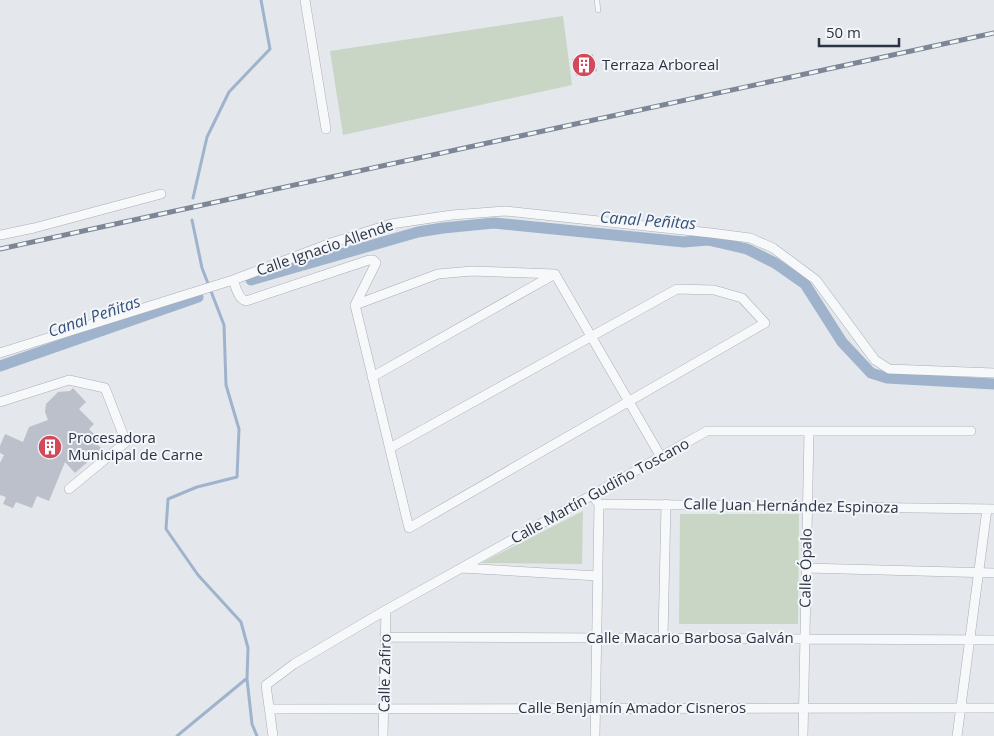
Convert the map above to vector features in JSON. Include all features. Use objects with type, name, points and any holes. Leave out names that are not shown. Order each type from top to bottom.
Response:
[{"type":"street","points":[[305,0],[326,129]]},
{"type":"street","points":[[0,235],[34,228],[161,194]]},
{"type":"street","name":"Calle Ignacio Allende","points":[[0,353],[233,280],[334,242],[391,224],[452,215],[505,211],[750,238],[773,248],[816,280],[875,360],[889,369],[994,373]]},
{"type":"street","points":[[233,280],[241,298],[246,301],[369,260],[373,260],[376,263],[354,305],[409,528],[765,323],[742,298],[714,290],[677,289],[390,448]]},
{"type":"street","points":[[354,305],[438,274],[472,271],[555,274]]},
{"type":"street","points":[[555,274],[661,457]]},
{"type":"street","points":[[372,376],[555,274]]},
{"type":"street","points":[[0,402],[69,380],[105,388],[126,442],[69,489]]},
{"type":"street","name":"Calle Martín Gudiño Toscano","points":[[269,708],[266,685],[294,664],[386,610],[707,431],[971,431]]},
{"type":"street","name":"Calle Ópalo","points":[[803,736],[809,431]]},
{"type":"street","points":[[592,495],[599,504],[595,736]]},
{"type":"street","name":"Calle Juan Hernández Espinoza","points":[[599,504],[991,509]]},
{"type":"street","points":[[663,638],[666,504]]},
{"type":"street","points":[[957,736],[979,573],[991,509]]},
{"type":"street","points":[[461,568],[598,576]]},
{"type":"street","points":[[806,568],[994,573]]},
{"type":"street","name":"Calle Zafiro","points":[[384,736],[386,610]]},
{"type":"street","name":"Calle Macario Barbosa Galván","points":[[385,637],[994,640]]},
{"type":"street","points":[[269,708],[273,736]]},
{"type":"street","name":"Calle Benjamín Amador Cisneros","points":[[269,708],[994,708]]},
{"type":"lane","points":[[597,0],[598,10]]},
{"type":"green space","points":[[563,16],[572,85],[343,135],[330,51]]},
{"type":"green space","points":[[583,511],[582,564],[481,563]]},
{"type":"green space","points":[[680,514],[799,514],[798,624],[679,624]]},
{"type":"building","name":"Terraza Arboreal","points":[[593,54],[597,71],[576,76],[572,59]]},
{"type":"building","name":"Procesadora Municipal de Carne","points":[[73,388],[86,402],[79,409],[94,424],[89,429],[99,439],[95,442],[102,449],[75,473],[65,462],[49,501],[37,496],[32,508],[16,502],[13,508],[3,504],[6,497],[0,495],[0,463],[4,455],[0,453],[0,446],[5,434],[23,442],[29,427],[48,420],[45,412],[46,404],[58,392],[70,391]]},
{"type":"waterway","points":[[193,198],[207,137],[229,92],[270,49],[261,0]]},
{"type":"waterway","points":[[192,220],[202,268],[224,325],[226,385],[239,429],[237,477],[197,487],[168,499],[166,529],[198,575],[241,622],[248,648],[247,679],[252,724],[257,736]]},
{"type":"waterway","name":"Canal Peñitas","points":[[251,280],[418,232],[494,223],[684,242],[708,240],[747,249],[775,263],[805,284],[842,342],[871,373],[887,378],[994,384]]},
{"type":"waterway","name":"Canal Peñitas","points":[[0,366],[198,297]]},
{"type":"waterway","points":[[177,736],[246,679]]},
{"type":"railway","points":[[0,249],[994,33]]},
{"type":"place","name":"Terraza Arboreal","points":[[584,65]]},
{"type":"place","name":"Procesadora Municipal de Carne","points":[[50,447]]}]
